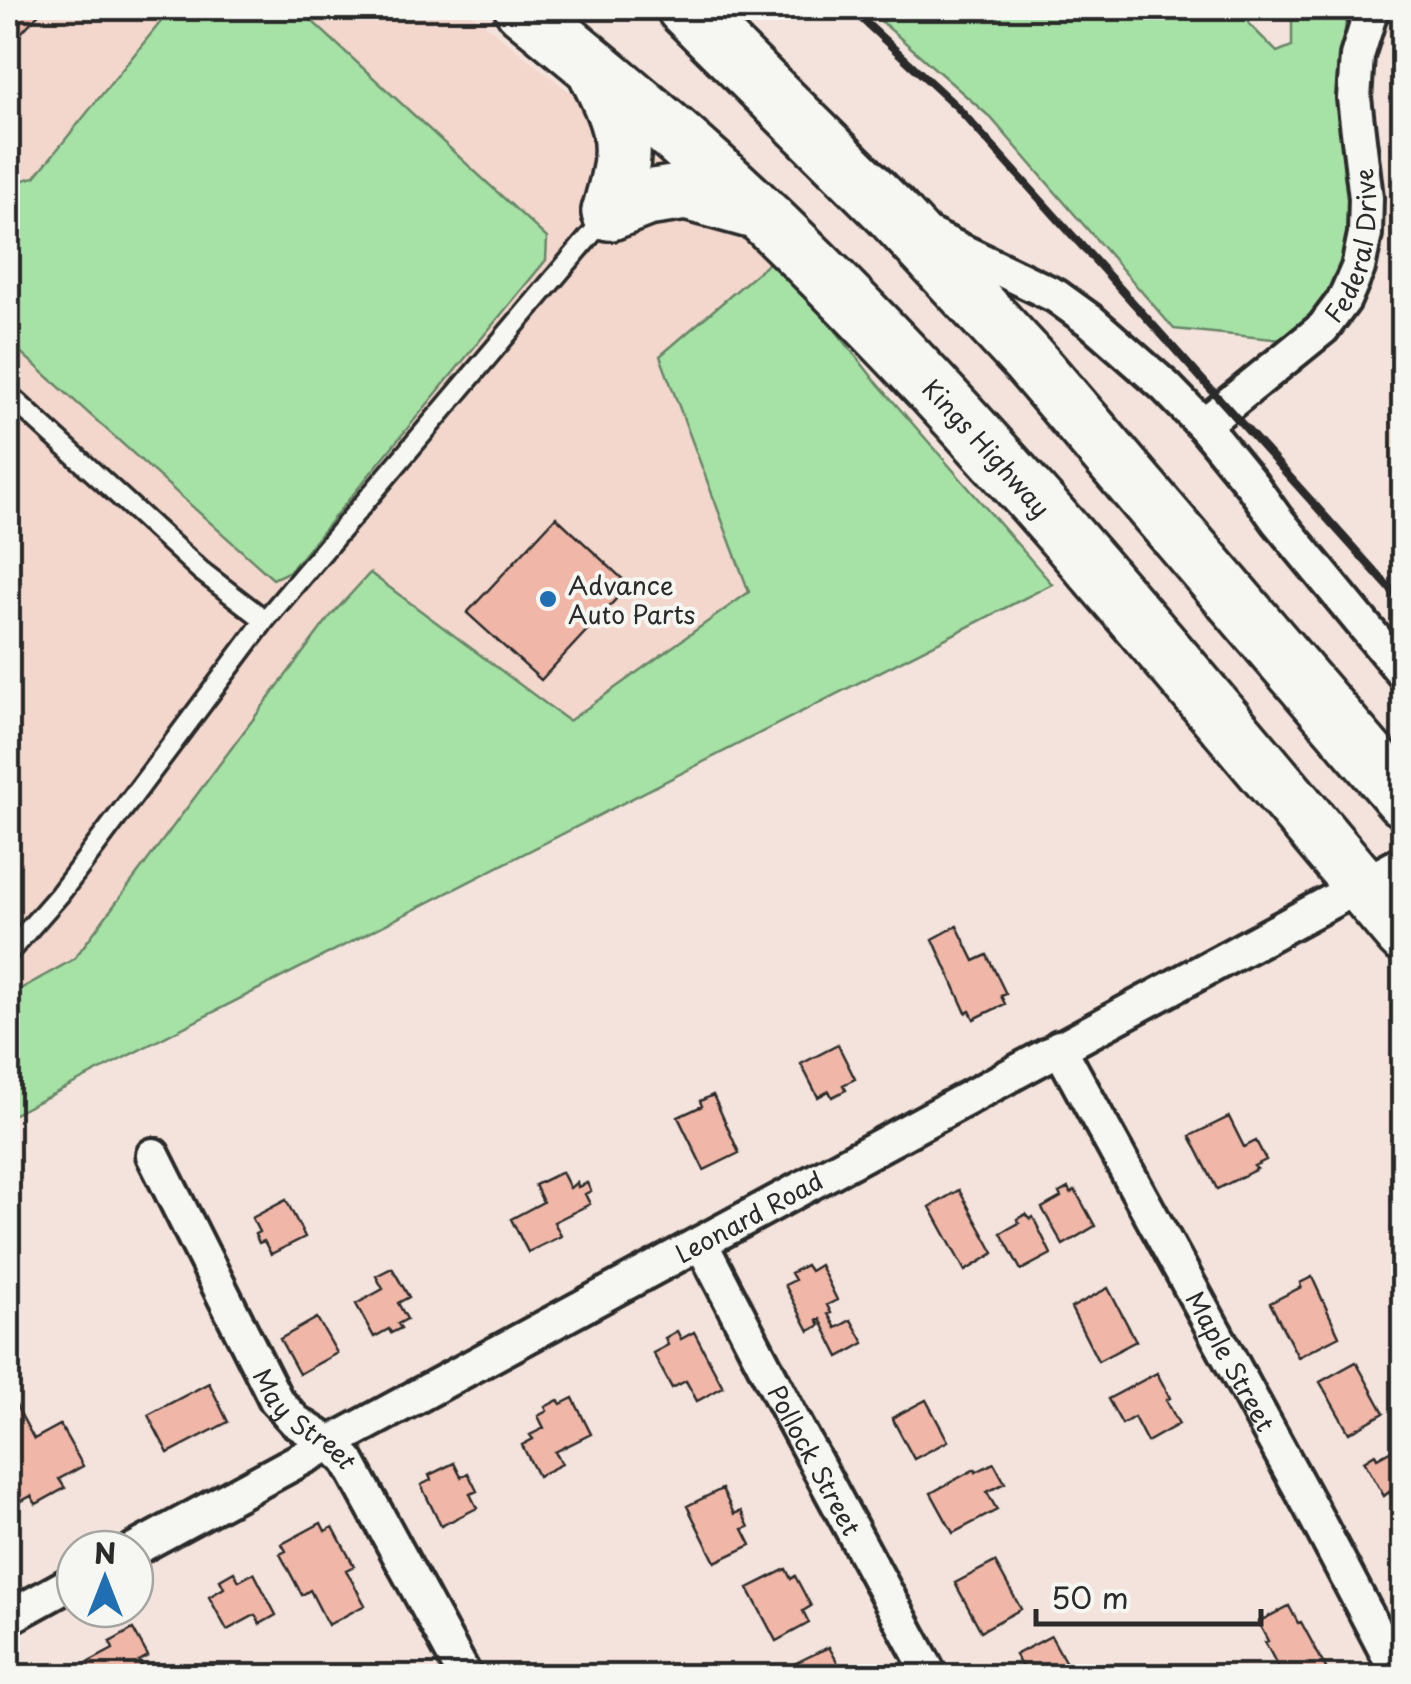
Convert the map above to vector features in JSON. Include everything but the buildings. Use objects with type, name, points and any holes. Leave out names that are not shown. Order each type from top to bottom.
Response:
[{"type":"highway","name":"Kings Highway","points":[[523,8],[683,141],[899,352],[1210,706],[1383,874],[1404,935]]},
{"type":"highway","points":[[684,8],[893,214],[1027,358],[1404,799]]},
{"type":"highway","points":[[593,66],[618,115],[625,154],[610,212]]},
{"type":"highway","points":[[610,212],[646,198],[686,192],[760,213]]},
{"type":"street","name":"Federal Drive","points":[[1202,425],[1323,328],[1344,300],[1358,268],[1365,234],[1366,198],[1354,98],[1358,56],[1372,8]]},
{"type":"street","points":[[893,214],[947,245],[1056,296],[1166,387],[1202,425],[1404,674]]},
{"type":"street","name":"Leonard Road","points":[[155,1538],[1383,874]]},
{"type":"street","name":"Maple Street","points":[[1058,1047],[1399,1676]]},
{"type":"street","name":"May Street","points":[[153,1155],[276,1400],[295,1421],[331,1444],[348,1461],[465,1676]]},
{"type":"street","name":"Pollock Street","points":[[701,1243],[931,1676]]},
{"type":"street","points":[[8,1618],[55,1592]]},
{"type":"lane","points":[[8,953],[59,894],[265,620],[610,212]]},
{"type":"lane","points":[[8,394],[202,570],[265,620]]},
{"type":"shaded area","points":[[8,8],[464,8],[777,256],[661,356],[749,591],[569,721],[369,574],[328,619],[74,959],[8,996]]},
{"type":"green space","points":[[172,8],[298,8],[547,238],[546,260],[290,571],[273,579],[8,341],[8,184],[35,177]]},
{"type":"green space","points":[[866,8],[1245,8],[1250,25],[1277,52],[1292,46],[1292,8],[1347,8],[1340,90],[1358,201],[1339,295],[1292,341],[1174,329],[991,118]]},
{"type":"green space","points":[[777,256],[873,378],[1052,584],[8,1117],[8,996],[74,959],[328,619],[370,573],[569,721],[749,592],[660,356]]},
{"type":"railway","points":[[850,8],[957,107],[1404,604]]},
{"type":"place","name":"Advance Auto Parts","points":[[548,599]]}]
